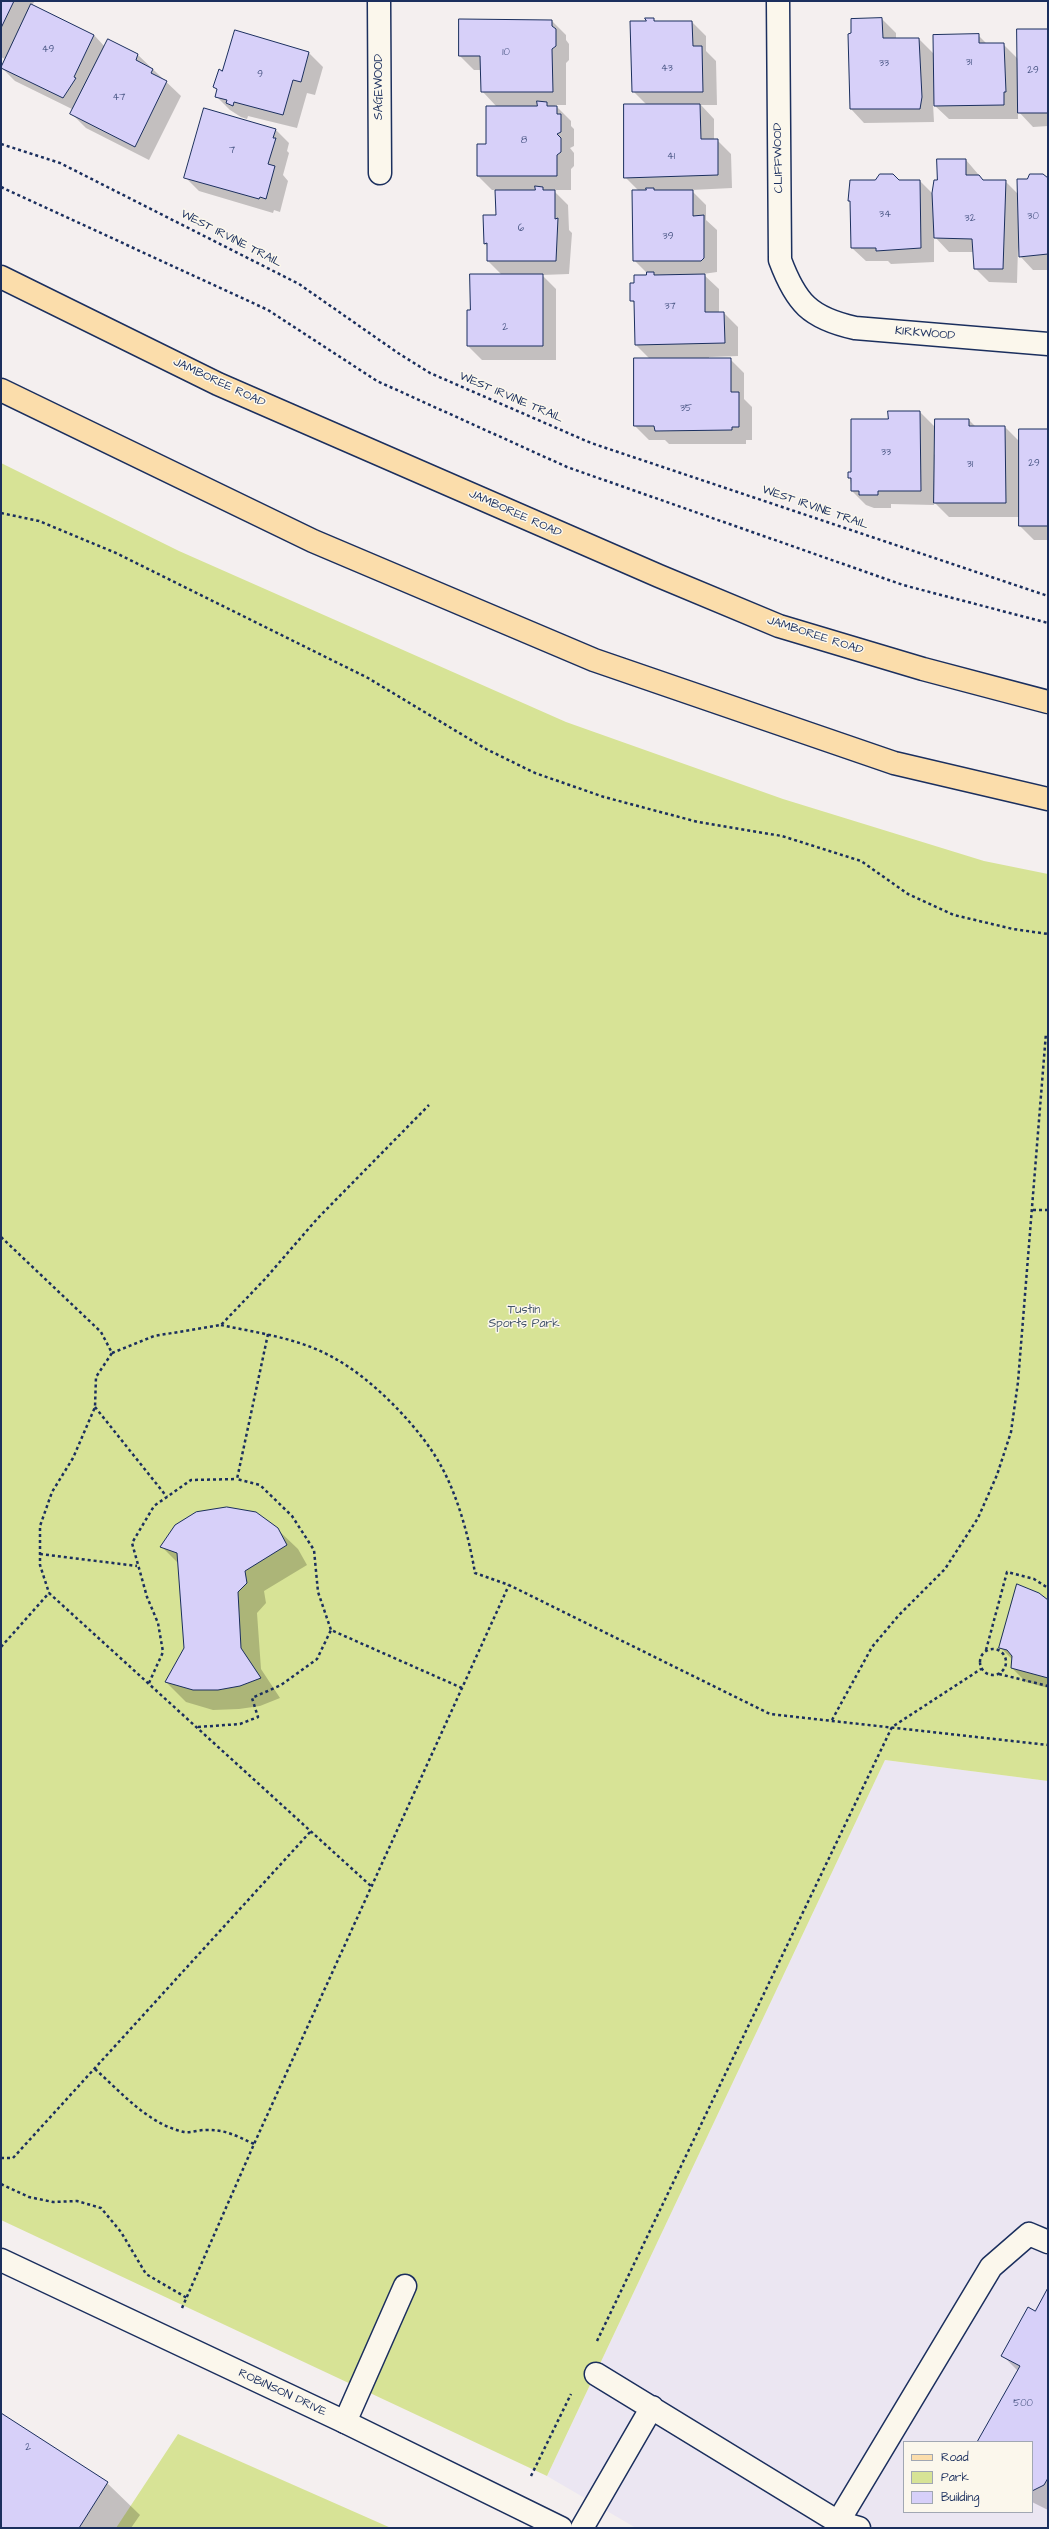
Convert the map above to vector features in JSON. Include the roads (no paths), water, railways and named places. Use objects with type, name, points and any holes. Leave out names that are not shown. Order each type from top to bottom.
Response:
[{"type":"main road","name":"JAMBOREE ROAD","points":[[1,277],[218,384],[659,576],[779,626],[923,669],[1048,702]]},
{"type":"main road","points":[[1,390],[313,541],[594,660],[894,763],[1048,799]]},
{"type":"street","name":"SAGEWOOD","points":[[379,1],[380,173]]},
{"type":"street","name":"CLIFFWOOD","points":[[778,1],[780,260],[790,286],[807,308]]},
{"type":"street","name":"KIRKWOOD","points":[[807,308],[830,322],[855,328],[1048,344]]},
{"type":"street","points":[[840,2525],[991,2267],[1029,2234],[1048,2242]]},
{"type":"street","name":"ROBINSON DRIVE","points":[[1,2260],[345,2422],[561,2528]]},
{"type":"street","points":[[345,2422],[405,2286]]},
{"type":"street","points":[[596,2374],[652,2407],[840,2525],[859,2528]]},
{"type":"street","points":[[582,2528],[652,2407]]},
{"type":"park label","name":"Tustin Sports Park","points":[[524,1317]]}]
